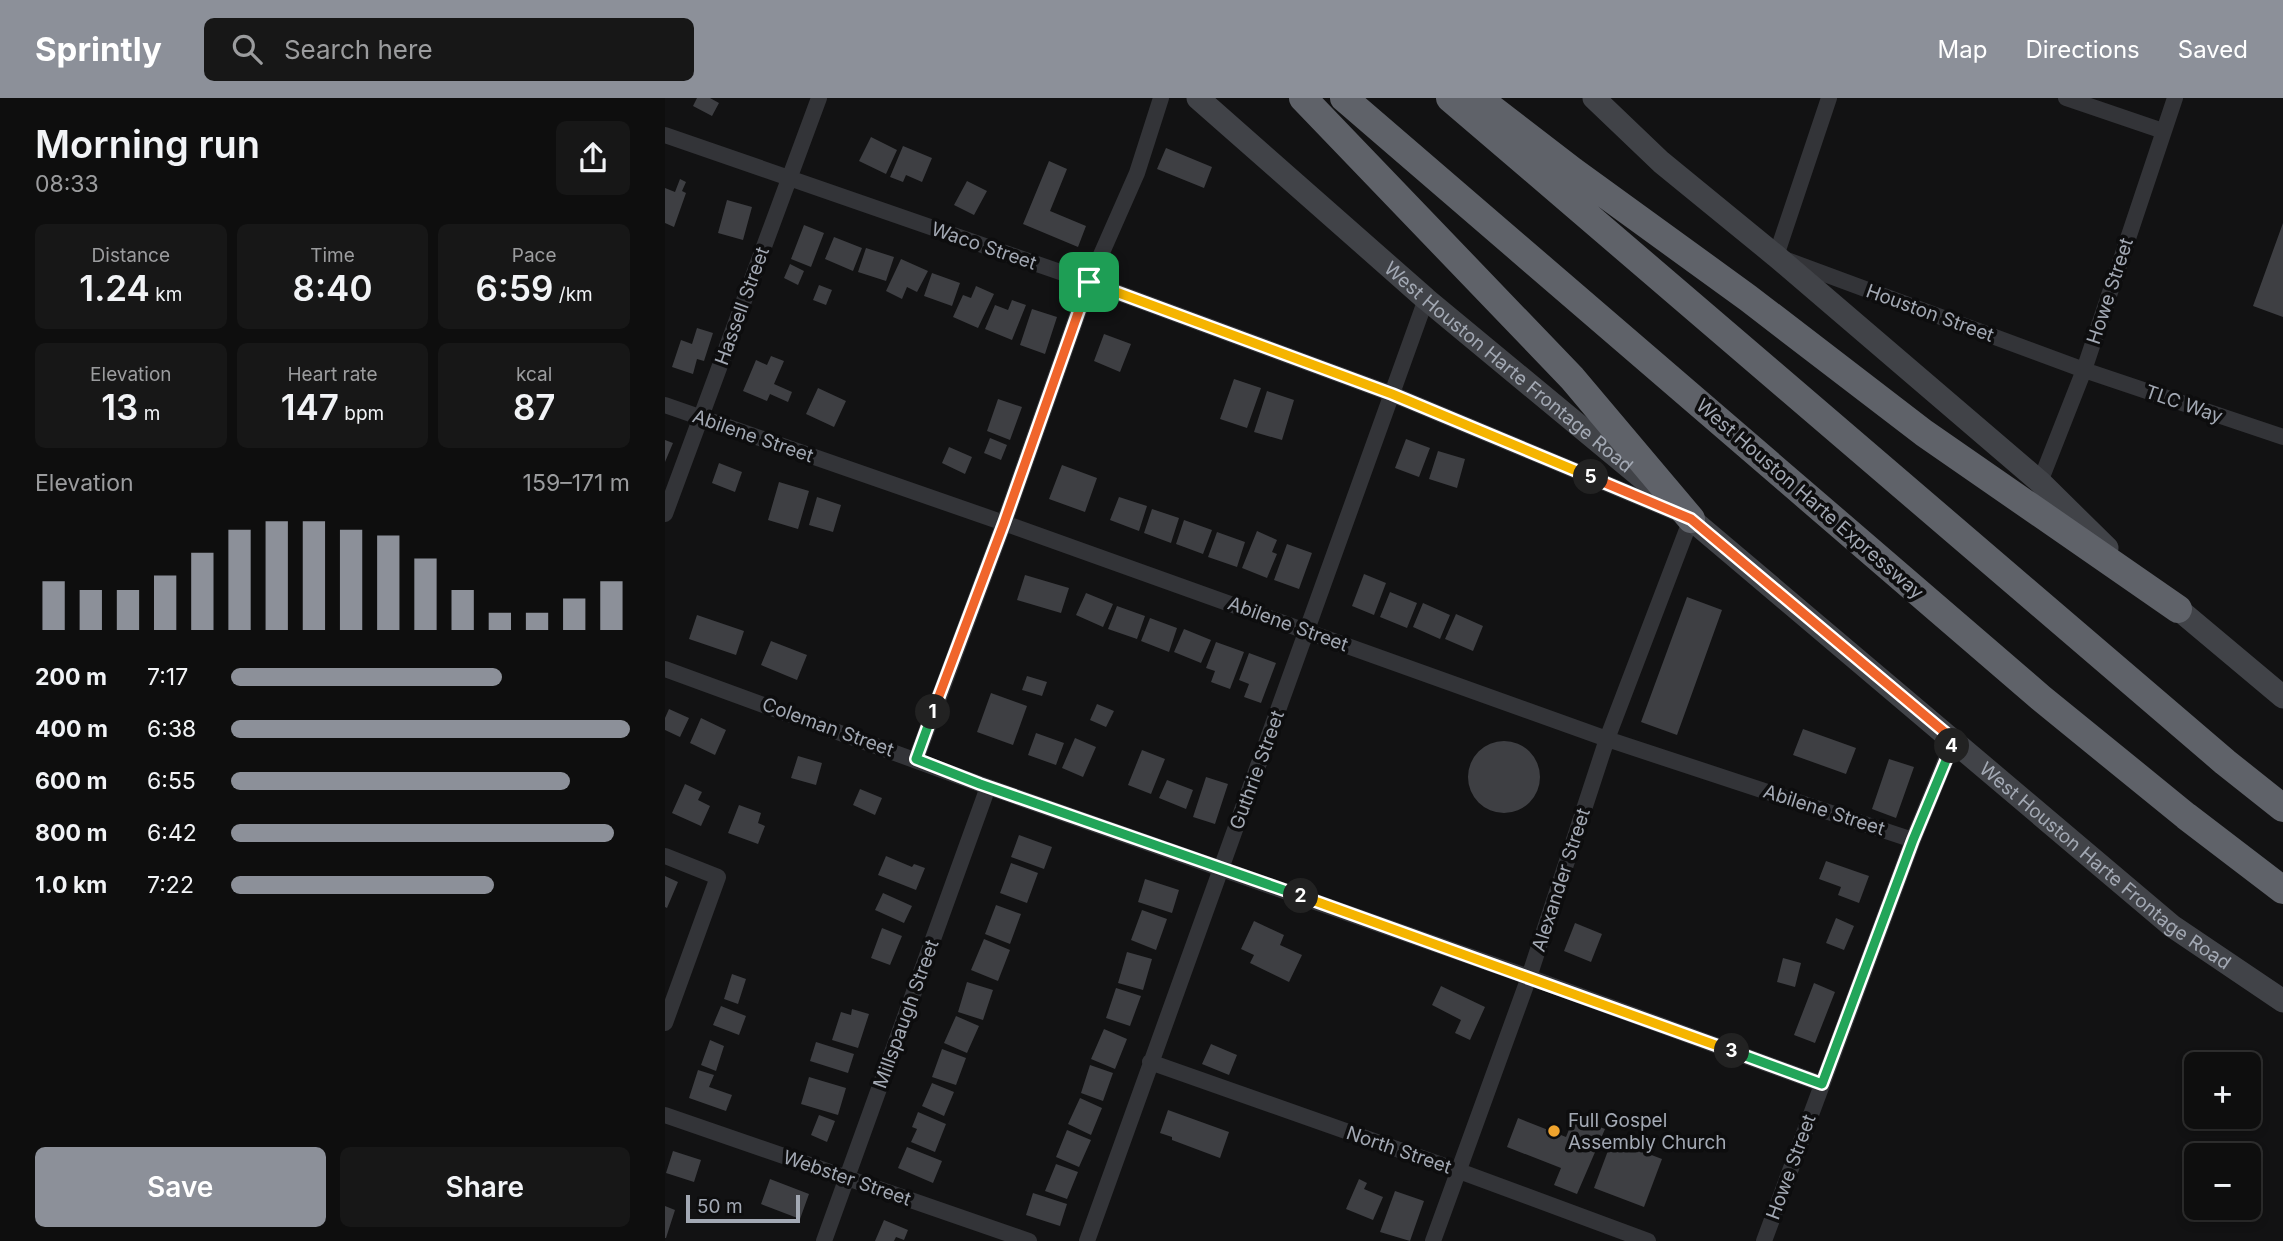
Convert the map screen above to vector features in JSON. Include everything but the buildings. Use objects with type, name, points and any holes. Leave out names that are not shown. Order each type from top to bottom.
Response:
[{"type":"highway","points":[[1303,98],[1572,378],[1691,519]]},
{"type":"highway","name":"West Houston Harte Expressway","points":[[1344,98],[2041,698],[2186,816],[2283,890]]},
{"type":"highway","points":[[1450,98],[2225,762],[2283,808]]},
{"type":"highway","points":[[1478,98],[1573,171],[1748,298],[1924,433],[2178,609]]},
{"type":"main road","name":"West Houston Harte Frontage Road","points":[[1198,98],[1426,299],[1954,740],[2172,926],[2283,1001]]},
{"type":"main road","points":[[1594,98],[1661,162],[1776,256],[2040,482],[2095,538],[2283,697]]},
{"type":"street","name":"Hassell Street","points":[[665,514],[819,98]]},
{"type":"street","points":[[916,759],[1004,523],[1089,282],[1137,173],[1161,98]]},
{"type":"street","points":[[1776,256],[1829,98]]},
{"type":"street","points":[[2066,98],[2162,131]]},
{"type":"street","name":"Howe Street","points":[[2040,482],[2084,370],[2175,98]]},
{"type":"street","name":"Waco Street","points":[[665,135],[788,180],[1089,282],[1392,394],[1691,519]]},
{"type":"street","name":"Houston Street","points":[[1776,256],[2084,370]]},
{"type":"street","name":"Guthrie Street","points":[[1087,1241],[1426,299]]},
{"type":"street","name":"TLC Way","points":[[2084,370],[2283,438]]},
{"type":"street","name":"Abilene Street","points":[[665,405],[1607,739],[1913,840]]},
{"type":"street","name":"Alexander Street","points":[[1433,1241],[1529,977],[1607,739],[1691,519]]},
{"type":"street","name":"Coleman Street","points":[[665,669],[1822,1084]]},
{"type":"street","name":"Howe Street","points":[[1764,1241],[1913,840],[1954,740]]},
{"type":"street","name":"Millspaugh Street","points":[[824,1241],[988,787]]},
{"type":"street","points":[[665,856],[717,877],[665,1023]]},
{"type":"street","name":"North Street","points":[[1150,1062],[1648,1241]]},
{"type":"street","name":"Webster Street","points":[[665,1115],[1029,1241]]},
{"type":"place","name":"Full Gospel Assembly Church","points":[[1554,1131]]},
{"type":"route","points":[[1089,282],[1392,394],[1691,519],[1954,740],[1913,840],[1822,1084],[916,759],[1004,523],[1089,282]]}]
